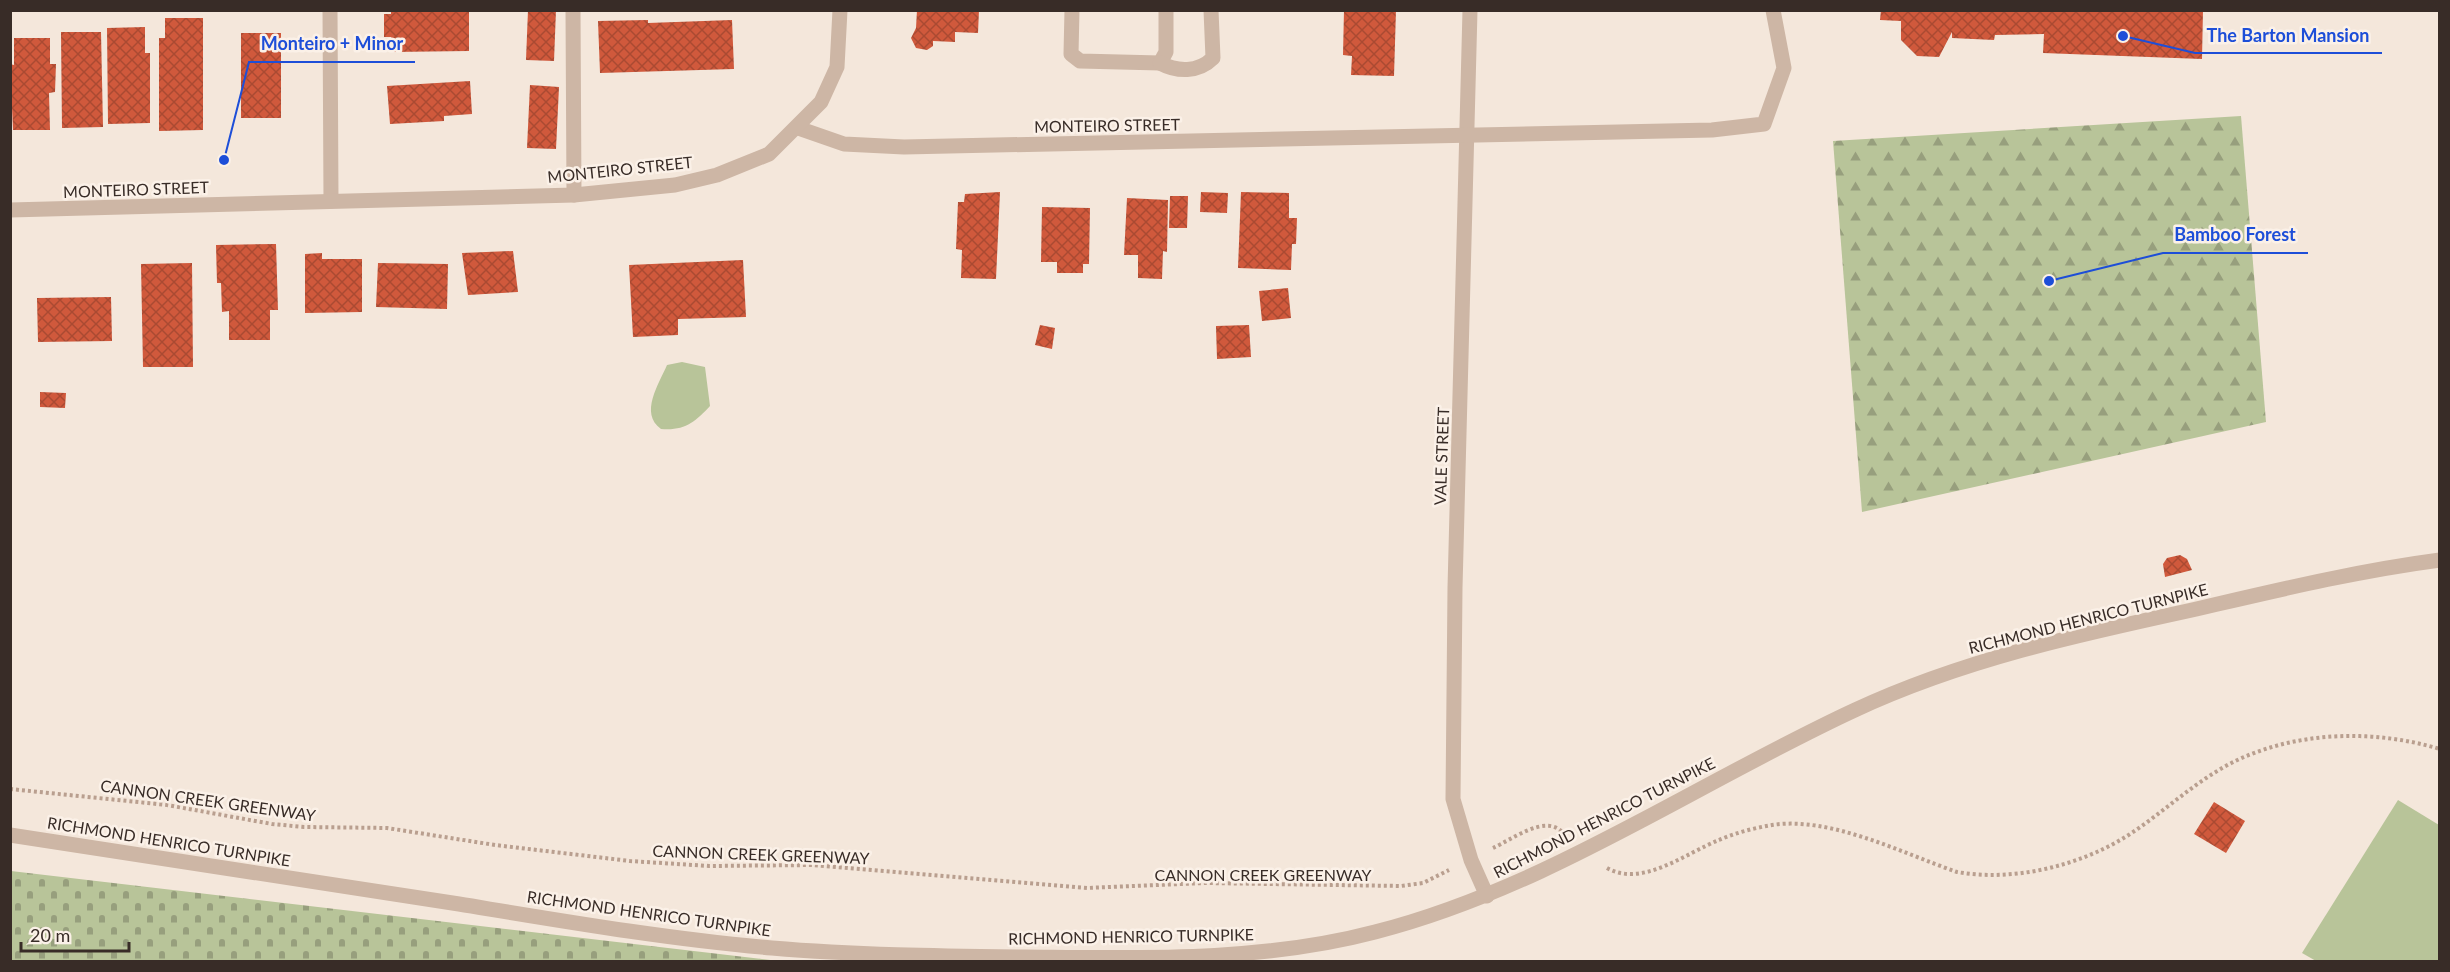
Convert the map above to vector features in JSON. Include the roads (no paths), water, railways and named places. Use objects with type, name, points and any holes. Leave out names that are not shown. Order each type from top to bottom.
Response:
[{"type":"street","points":[[330,10],[331,201]]},
{"type":"street","points":[[573,10],[574,195]]},
{"type":"street","points":[[798,128],[821,102],[837,67],[840,10]]},
{"type":"street","points":[[1072,10],[1071,54],[1080,61],[1160,63],[1175,71],[1205,66],[1213,58],[1211,10]]},
{"type":"street","points":[[1160,63],[1166,52],[1166,10]]},
{"type":"street","name":"VALE STREET","points":[[1470,10],[1455,588],[1453,799],[1471,860],[1487,896]]},
{"type":"street","name":"MONTEIRO STREET","points":[[10,210],[574,195],[675,185],[717,175],[769,154],[798,128],[844,144],[904,147],[1712,130],[1764,124],[1784,69],[1773,10]]},
{"type":"street","name":"RICHMOND HENRICO TURNPIKE","points":[[10,835],[634,932],[773,948],[912,955],[1124,957],[1203,956],[1281,950],[1372,933],[1487,896],[1583,850],[1854,711],[1942,675],[2086,633],[2318,582],[2439,560]]},
{"type":"place","name":"The Barton Mansion","points":[[2123,36]]},
{"type":"place","name":"Monteiro + Minor","points":[[224,160]]},
{"type":"place","name":"Bamboo Forest","points":[[2049,281]]}]
